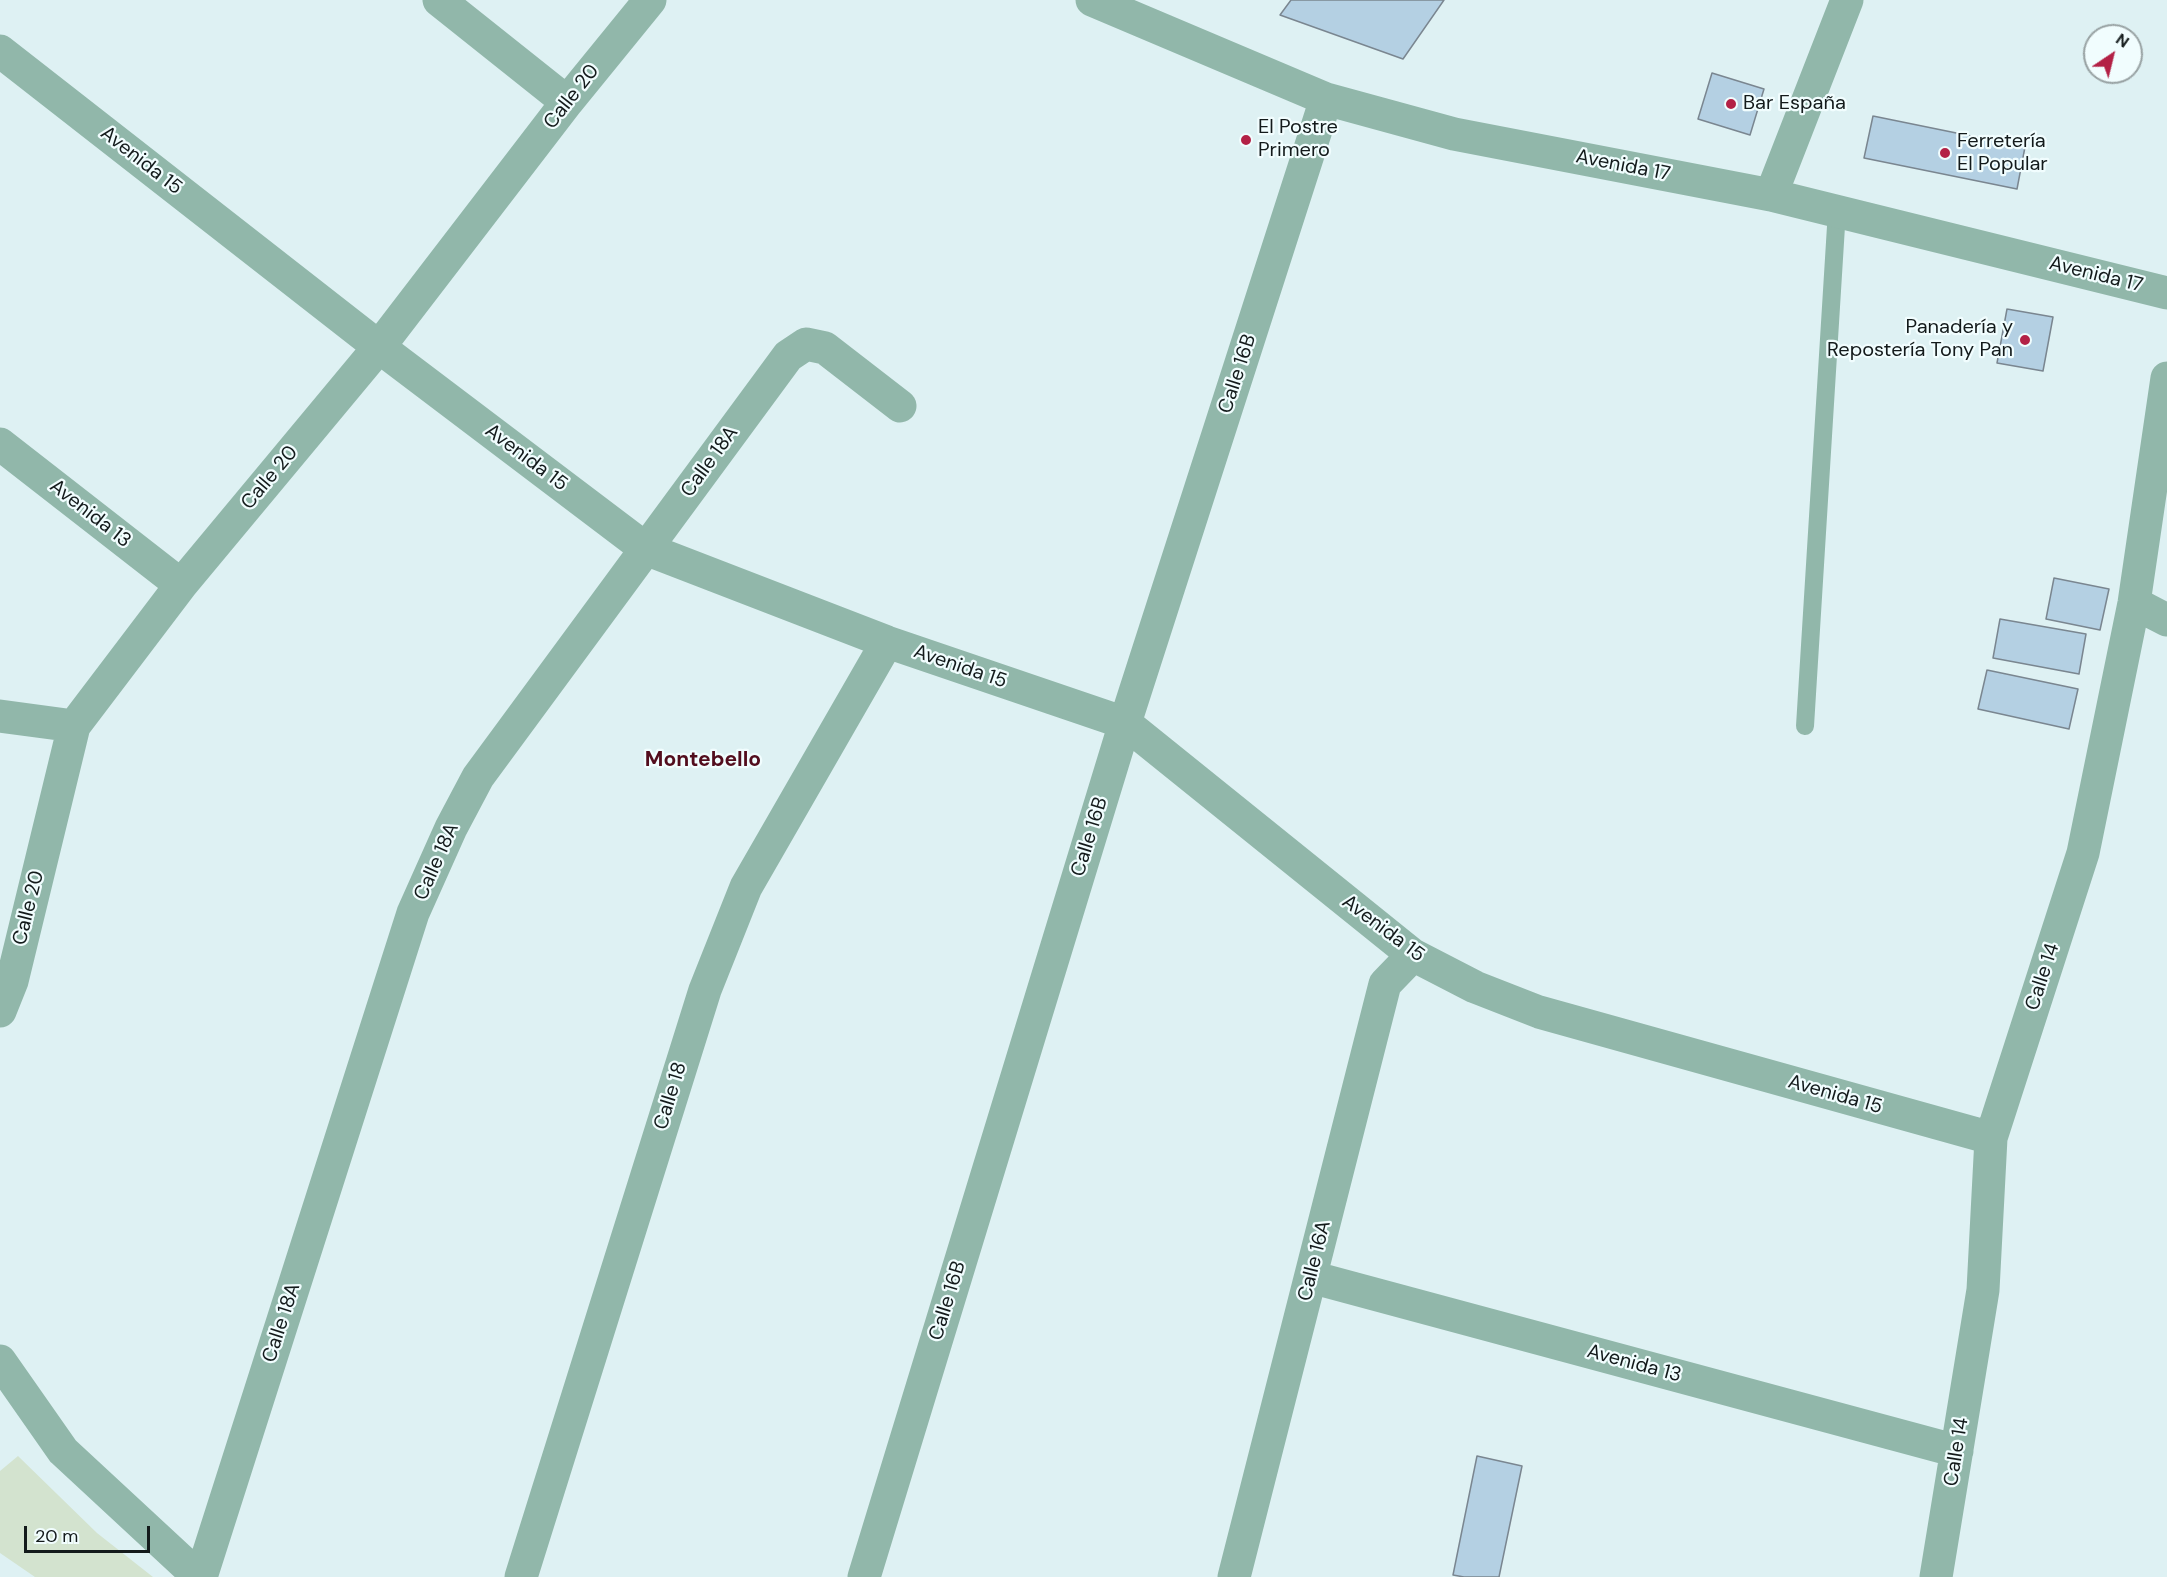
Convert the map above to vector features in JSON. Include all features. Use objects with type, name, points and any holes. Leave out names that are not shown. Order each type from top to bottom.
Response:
[{"type":"street","points":[[440,0],[567,102]]},
{"type":"street","name":"Calle 20","points":[[0,1011],[12,981],[74,726],[180,585],[379,347],[567,102],[650,0]]},
{"type":"street","name":"Avenida 17","points":[[1092,0],[1326,99],[1454,134],[1771,195],[2167,293]]},
{"type":"street","points":[[1771,195],[1847,0]]},
{"type":"street","name":"Avenida 15","points":[[0,51],[379,347],[646,549],[887,642],[1125,723],[1413,955],[1475,987],[1539,1012],[1991,1138]]},
{"type":"street","name":"Calle 16B","points":[[864,1577],[1125,723],[1326,99]]},
{"type":"street","name":"Calle 18A","points":[[200,1577],[413,914],[451,828],[478,777],[788,356],[806,344],[825,348],[900,406]]},
{"type":"street","name":"Calle 14","points":[[1936,1577],[1983,1290],[1991,1138],[2083,853],[2134,603],[2167,378]]},
{"type":"street","name":"Avenida 13","points":[[0,444],[180,585]]},
{"type":"street","points":[[2134,603],[2167,620]]},
{"type":"street","name":"Calle 18","points":[[521,1577],[705,990],[746,887],[887,642]]},
{"type":"street","points":[[0,716],[74,726]]},
{"type":"street","name":"Calle 16A","points":[[1234,1577],[1385,984],[1413,955]]},
{"type":"street","name":"Avenida 13","points":[[1311,1277],[1957,1451]]},
{"type":"street","points":[[0,1361],[63,1450],[200,1577]]},
{"type":"lane","points":[[1805,726],[1837,210]]},
{"type":"green space","points":[[18,1456],[97,1533],[153,1577],[35,1577],[0,1553],[0,1471]]},
{"type":"building","points":[[1291,0],[1444,0],[1403,59],[1280,15]]},
{"type":"building","name":"Bar España","points":[[1712,73],[1764,89],[1750,135],[1698,119]]},
{"type":"building","name":"Ferretería El Popular","points":[[1873,116],[2025,147],[2017,189],[1864,158]]},
{"type":"building","name":"Panadería y Repostería Tony Pan","points":[[2007,309],[2053,317],[2043,371],[1997,363]]},
{"type":"building","points":[[2054,578],[2109,589],[2100,630],[2046,619]]},
{"type":"building","points":[[2000,619],[2086,634],[2079,674],[1993,658]]},
{"type":"building","points":[[1987,670],[2078,689],[2069,729],[1978,709]]},
{"type":"building","points":[[1477,1456],[1522,1466],[1499,1577],[1453,1575]]},
{"type":"place","name":"Bar España","points":[[1731,104]]},
{"type":"place","name":"El Postre Primero","points":[[1246,140]]},
{"type":"place","name":"Ferretería El Popular","points":[[1945,153]]},
{"type":"place","name":"Panadería y Repostería Tony Pan","points":[[2025,340]]},
{"type":"district","name":"Montebello","points":[[703,760]]}]
